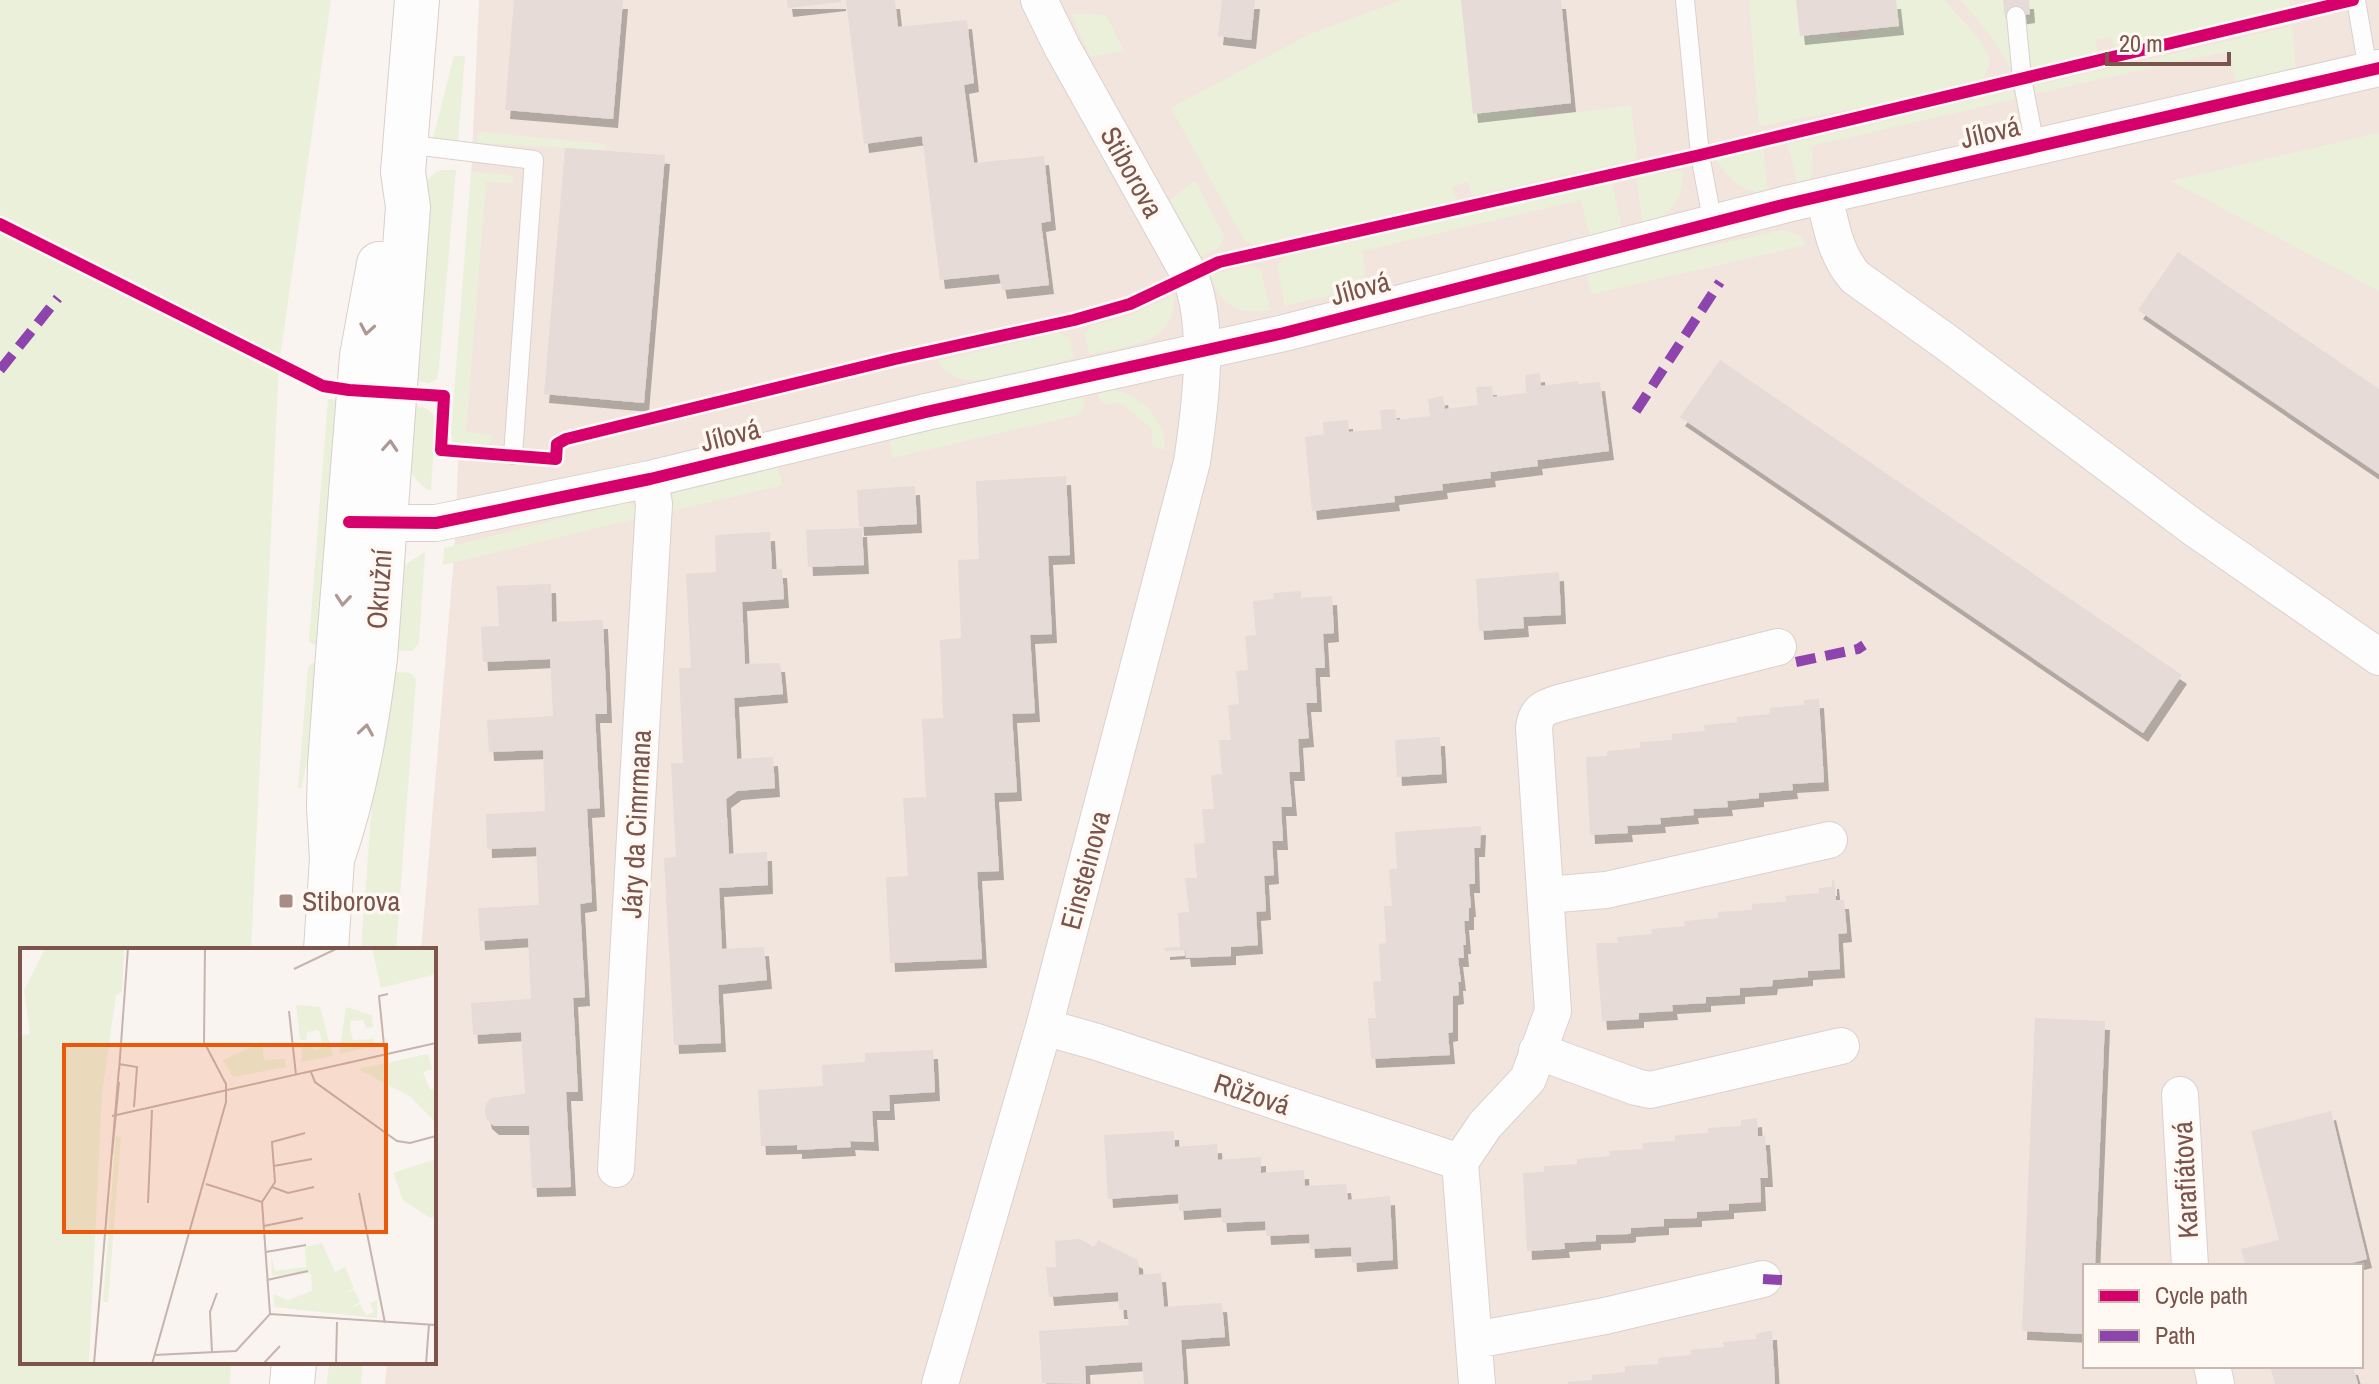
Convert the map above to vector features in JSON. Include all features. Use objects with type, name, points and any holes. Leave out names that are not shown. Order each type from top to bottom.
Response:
[{"type":"street","name":"Okružní","points":[[326,948],[332,859],[330,765],[408,207],[404,158],[417,0]]},
{"type":"street","name":"Stiborova","points":[[1039,0],[1190,276],[1200,312],[1201,351]]},
{"type":"street","name":"Jílová","points":[[366,523],[436,523],[650,479],[926,412],[1284,333],[1824,196],[2373,69]]},
{"type":"street","points":[[1824,196],[1836,245],[1855,277],[2194,528],[2379,657]]},
{"type":"street","name":"Einsteinova","points":[[940,1384],[1044,1027],[1192,462],[1200,406],[1201,351]]},
{"type":"street","name":"Járy da Cimrmana","points":[[616,1169],[654,504],[650,479]]},
{"type":"street","points":[[1477,1384],[1460,1162],[1485,1125],[1528,1079],[1553,1011],[1534,728],[1536,716],[1544,707],[1778,647]]},
{"type":"street","points":[[1546,895],[1606,890],[1829,840]]},
{"type":"street","name":"Růžová","points":[[1044,1027],[1460,1162]]},
{"type":"street","points":[[1537,1051],[1650,1090],[1841,1046]]},
{"type":"street","name":"Karafiátová","points":[[2180,1095],[2190,1264]]},
{"type":"street","points":[[1475,1340],[1605,1316],[1763,1279]]},
{"type":"street","points":[[292,1384],[294,1364]]},
{"type":"lane","points":[[1685,0],[1700,155],[1713,224]]},
{"type":"lane","points":[[2356,0],[2373,69]]},
{"type":"lane","points":[[2016,16],[2022,78],[2035,146]]},
{"type":"lane","points":[[404,158],[534,160],[513,455]]},
{"type":"shaded area","points":[[479,0],[2379,0],[2379,1384],[385,1384],[387,1364],[436,1364],[436,948],[421,948],[454,557]]},
{"type":"green space","points":[[0,0],[331,0],[279,365],[251,948],[20,948],[20,1364],[231,1364],[230,1384],[0,1384]]},
{"type":"green space","points":[[1402,0],[1461,0],[1473,113],[1533,107],[1534,117],[1631,106],[1637,159],[1472,196],[1468,182],[1452,187],[1456,200],[1254,245],[1244,240],[1171,108],[1310,34]]},
{"type":"green space","points":[[1749,0],[1796,0],[1800,36],[1836,33],[1838,39],[1860,37],[1860,30],[1898,26],[1896,0],[1944,0],[1981,41],[1988,55],[1988,68],[1982,79],[1869,106],[1759,126]]},
{"type":"green space","points":[[1961,0],[2003,0],[2005,17],[2008,17],[2012,71],[1991,36]]},
{"type":"green space","points":[[2029,0],[2289,0],[2290,7],[2115,49],[2111,37],[2095,40],[2098,53],[2029,69],[2023,15],[2030,14]]},
{"type":"green space","points":[[1071,14],[1106,15],[1124,51],[1091,57]]},
{"type":"green space","points":[[2292,26],[2296,68],[2236,82],[2229,51],[2034,94],[2033,86]]},
{"type":"green space","points":[[454,56],[465,56],[458,141],[433,138]]},
{"type":"green space","points":[[2013,90],[2015,99],[1812,146],[1811,185],[1798,187],[1788,144]]},
{"type":"green space","points":[[480,132],[606,144],[605,150],[477,143]]},
{"type":"green space","points":[[2379,133],[2379,291],[2171,181]]},
{"type":"green space","points":[[1763,149],[1768,194],[1751,191],[1738,184],[1716,160]]},
{"type":"green space","points":[[443,170],[456,170],[439,367],[437,379],[429,383],[406,379],[425,182]]},
{"type":"green space","points":[[1682,170],[1681,189],[1674,205],[1661,216],[1643,223],[1636,177]]},
{"type":"green space","points":[[471,172],[514,178],[512,183],[486,182],[466,432],[492,435],[487,445],[473,448],[453,444],[451,433]]},
{"type":"green space","points":[[1195,181],[1224,236],[1221,246],[1201,257],[1170,200]]},
{"type":"green space","points":[[1612,183],[1622,230],[1590,237],[1581,200],[1362,251],[1364,275],[1357,289],[1285,306],[1277,266],[1288,256]]},
{"type":"green space","points":[[1784,230],[1800,235],[1806,245],[1592,294],[1586,273]]},
{"type":"green space","points":[[1252,265],[1261,270],[1270,310],[1248,311],[1232,306],[1220,294],[1210,275]]},
{"type":"green space","points":[[1174,295],[1172,312],[1158,334],[1133,345],[1089,354],[1085,334],[1090,326],[1130,316]]},
{"type":"green space","points":[[1058,333],[1069,337],[1074,358],[1006,376],[964,379],[947,371],[938,361]]},
{"type":"green space","points":[[1105,389],[1128,394],[1147,408],[1160,427],[1165,450],[1153,446],[1151,428],[1120,403],[1106,404],[1099,399],[1098,391]]},
{"type":"green space","points":[[1084,394],[1085,405],[1078,415],[892,458],[890,440]]},
{"type":"green space","points":[[328,399],[348,401],[329,645],[312,644],[309,640]]},
{"type":"green space","points":[[404,405],[426,408],[435,418],[431,491],[421,484],[409,465]]},
{"type":"green space","points":[[777,466],[783,485],[663,513],[676,489]]},
{"type":"green space","points":[[627,502],[634,506],[639,518],[443,565],[444,548]]},
{"type":"green space","points":[[425,552],[419,643],[412,651],[384,650],[400,571]]},
{"type":"green space","points":[[312,663],[327,664],[301,789],[298,788],[308,667]]},
{"type":"green space","points":[[382,671],[411,673],[416,679],[396,948],[361,948]]},
{"type":"green space","points":[[329,1364],[363,1364],[361,1384],[327,1384]]},
{"type":"building","points":[[514,0],[623,0],[613,119],[505,110]]},
{"type":"building","points":[[787,0],[841,0],[841,2],[788,8]]},
{"type":"building","points":[[846,0],[895,0],[898,27],[967,20],[974,83],[964,85],[974,163],[1044,156],[1051,221],[1041,223],[1049,285],[1002,290],[999,274],[940,280],[922,136],[864,144]]},
{"type":"building","points":[[1222,0],[1255,0],[1251,40],[1218,36]]},
{"type":"building","points":[[1461,0],[1561,0],[1571,103],[1473,114]]},
{"type":"building","points":[[1796,0],[1896,0],[1899,26],[1800,36]]},
{"type":"building","points":[[2003,0],[2029,0],[2030,14],[2005,18]]},
{"type":"building","points":[[565,148],[665,155],[644,403],[544,394]]},
{"type":"building","points":[[2178,252],[2379,389],[2379,474],[2138,310]]},
{"type":"building","points":[[1720,360],[2182,675],[2143,733],[1680,417]]},
{"type":"building","points":[[1540,373],[1541,386],[1578,381],[1578,384],[1600,382],[1609,451],[1537,460],[1538,466],[1490,472],[1491,478],[1442,484],[1443,490],[1394,496],[1395,502],[1312,511],[1305,437],[1324,434],[1323,422],[1348,420],[1349,432],[1382,429],[1380,410],[1395,409],[1397,420],[1430,416],[1428,399],[1443,396],[1445,409],[1478,405],[1476,387],[1492,386],[1493,397],[1526,393],[1525,375]]},
{"type":"building","points":[[1066,476],[1070,555],[1048,556],[1052,634],[1030,635],[1035,713],[1012,714],[1017,792],[994,793],[999,871],[977,872],[982,959],[890,963],[886,877],[908,876],[903,798],[926,797],[922,719],[943,718],[940,640],[961,638],[958,560],[979,559],[976,481]]},
{"type":"building","points":[[915,486],[917,524],[859,527],[857,490]]},
{"type":"building","points":[[862,528],[864,565],[808,567],[806,530]]},
{"type":"building","points":[[770,532],[772,569],[782,569],[784,599],[742,602],[745,664],[780,663],[783,694],[734,698],[737,759],[773,757],[775,788],[737,791],[726,799],[729,854],[767,852],[768,885],[719,888],[722,949],[764,947],[767,980],[718,985],[721,1043],[674,1045],[664,858],[676,857],[671,763],[683,763],[679,668],[691,668],[686,574],[716,572],[715,535]]},
{"type":"building","points":[[1559,572],[1561,615],[1523,617],[1524,628],[1479,631],[1476,579]]},
{"type":"building","points":[[551,584],[552,622],[603,620],[607,714],[595,714],[600,808],[587,809],[592,902],[580,904],[585,997],[573,998],[578,1092],[566,1092],[571,1187],[532,1188],[529,1126],[494,1126],[487,1120],[485,1112],[491,1098],[525,1094],[521,1032],[473,1035],[471,1003],[531,999],[528,938],[480,941],[478,908],[539,905],[536,847],[487,849],[486,814],[545,811],[543,750],[489,752],[487,720],[553,716],[550,659],[483,662],[481,627],[499,626],[497,586]]},
{"type":"building","points":[[1301,591],[1301,598],[1332,596],[1334,633],[1323,634],[1325,668],[1315,668],[1317,703],[1306,703],[1309,738],[1298,739],[1300,772],[1289,772],[1292,807],[1281,807],[1283,841],[1272,841],[1274,875],[1264,876],[1266,911],[1256,912],[1258,945],[1231,947],[1231,956],[1186,958],[1185,950],[1165,951],[1165,948],[1180,947],[1178,913],[1189,912],[1185,878],[1197,878],[1194,844],[1205,843],[1202,809],[1214,809],[1211,775],[1222,774],[1219,740],[1231,740],[1228,705],[1239,704],[1236,671],[1248,670],[1245,636],[1256,635],[1253,601],[1274,599],[1273,593]]},
{"type":"building","points":[[1819,699],[1824,782],[1792,784],[1793,790],[1759,793],[1759,798],[1727,801],[1728,807],[1693,809],[1694,815],[1660,818],[1661,824],[1627,826],[1628,833],[1590,835],[1586,757],[1607,756],[1607,751],[1640,748],[1640,742],[1672,740],[1672,734],[1705,731],[1704,725],[1737,722],[1737,717],[1770,714],[1770,708],[1804,705],[1804,700]]},
{"type":"building","points":[[1440,737],[1442,774],[1397,777],[1395,740]]},
{"type":"building","points":[[1481,826],[1480,848],[1474,848],[1475,884],[1469,884],[1469,921],[1464,921],[1464,958],[1458,958],[1461,982],[1458,982],[1459,995],[1453,996],[1453,1032],[1448,1033],[1450,1055],[1371,1059],[1368,1018],[1376,1018],[1373,982],[1381,981],[1379,944],[1386,943],[1384,906],[1392,906],[1389,869],[1397,869],[1395,832]]},
{"type":"building","points":[[1832,880],[1836,900],[1844,900],[1847,933],[1838,934],[1840,969],[1808,971],[1808,977],[1773,980],[1772,986],[1740,988],[1740,995],[1706,997],[1706,1003],[1672,1005],[1673,1011],[1639,1013],[1639,1019],[1602,1021],[1596,943],[1618,943],[1617,937],[1652,934],[1651,929],[1685,926],[1684,921],[1718,918],[1718,912],[1752,910],[1752,904],[1786,902],[1785,896],[1819,893],[1819,888],[1832,887]]},
{"type":"building","points":[[2035,1018],[2105,1021],[2095,1264],[2083,1264],[2083,1334],[2022,1331]]},
{"type":"building","points":[[933,1050],[935,1092],[889,1095],[890,1111],[872,1111],[874,1142],[850,1141],[851,1147],[797,1150],[797,1145],[761,1146],[758,1090],[823,1086],[822,1065],[865,1062],[865,1053]]},
{"type":"building","points":[[2331,1111],[2367,1259],[2348,1264],[2245,1264],[2241,1249],[2279,1240],[2251,1131]]},
{"type":"building","points":[[1757,1118],[1758,1136],[1765,1136],[1768,1178],[1760,1178],[1761,1202],[1729,1204],[1729,1210],[1697,1212],[1697,1218],[1664,1219],[1664,1226],[1631,1228],[1628,1234],[1596,1235],[1596,1241],[1564,1243],[1565,1249],[1527,1251],[1523,1173],[1544,1172],[1544,1166],[1577,1164],[1577,1159],[1610,1156],[1609,1151],[1643,1149],[1642,1143],[1675,1141],[1675,1135],[1708,1133],[1708,1128],[1741,1126],[1741,1120]]},
{"type":"building","points":[[1174,1131],[1175,1147],[1217,1144],[1218,1160],[1261,1157],[1261,1173],[1304,1170],[1305,1186],[1346,1184],[1348,1200],[1390,1196],[1393,1260],[1352,1263],[1351,1247],[1310,1249],[1309,1234],[1266,1236],[1265,1221],[1222,1223],[1221,1208],[1179,1211],[1178,1194],[1108,1199],[1104,1135]]},
{"type":"building","points":[[1080,1239],[1094,1247],[1098,1240],[1138,1260],[1139,1275],[1161,1273],[1164,1307],[1222,1303],[1225,1337],[1181,1340],[1184,1384],[1144,1384],[1142,1362],[1085,1366],[1086,1384],[1042,1383],[1039,1331],[1129,1325],[1127,1310],[1119,1310],[1118,1292],[1049,1297],[1046,1267],[1056,1267],[1055,1241]]},
{"type":"building","points":[[1772,1331],[1775,1384],[1568,1384],[1592,1380],[1592,1375],[1625,1372],[1625,1366],[1658,1364],[1658,1358],[1691,1355],[1690,1350],[1724,1347],[1723,1342],[1756,1339],[1756,1334]]},
{"type":"building","points":[[2271,1368],[2354,1368],[2358,1384],[2275,1384]]},
{"type":"marked path","points":[[1636,411],[1720,282]]},
{"type":"marked path","points":[[0,370],[58,298]]},
{"type":"marked path","points":[[1796,662],[1858,649],[1864,645]]},
{"type":"marked path","points":[[1763,1279],[1782,1280]]},
{"type":"cycle path","points":[[0,224],[323,386],[444,396],[441,450],[556,459],[557,444],[566,439],[895,359],[1074,320],[1130,304],[1219,262],[1700,155],[2353,0]]},
{"type":"cycle path","points":[[349,522],[436,523],[650,479],[926,412],[1284,333],[1787,204],[2379,68]]},
{"type":"place","name":"Stiborova","points":[[286,901]]}]
